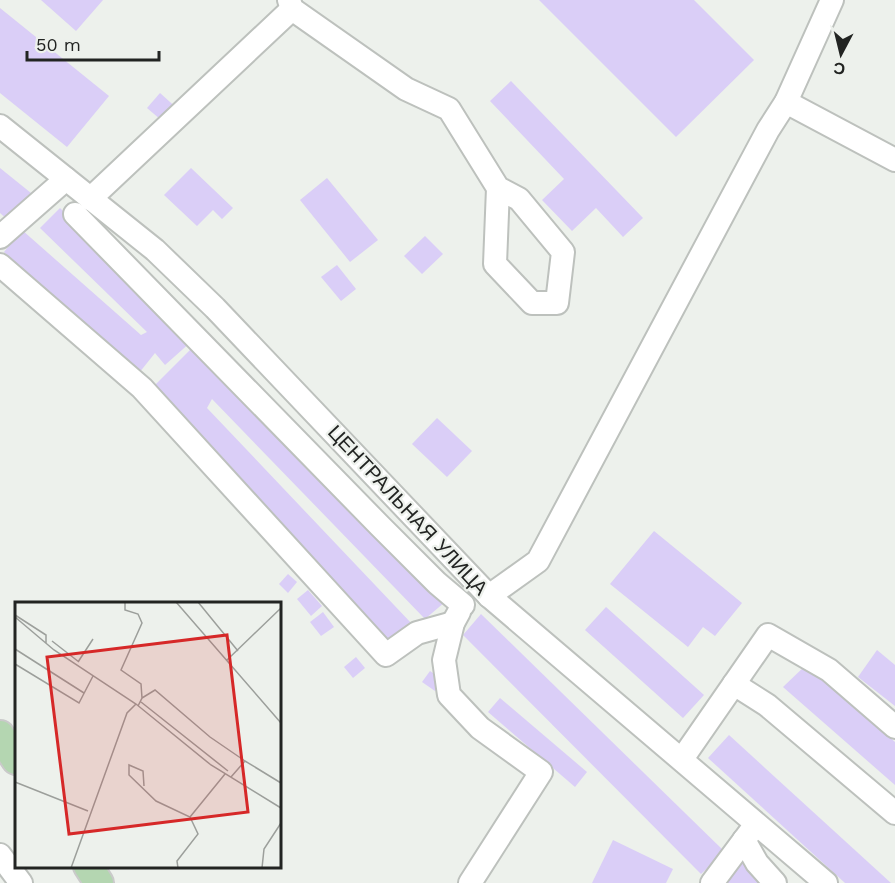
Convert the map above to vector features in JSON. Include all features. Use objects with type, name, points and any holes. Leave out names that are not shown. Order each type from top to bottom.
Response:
[{"type":"main road","points":[[89,868],[99,883]]},
{"type":"street","points":[[0,264],[142,388],[386,655],[417,633],[458,614],[485,591],[538,561],[768,130],[786,102],[832,0]]},
{"type":"street","points":[[458,614],[436,583],[194,335],[83,206],[290,5],[406,89],[449,109],[498,188],[519,199],[562,252],[557,303],[532,303],[495,264],[498,188]]},
{"type":"street","points":[[786,102],[895,160]]},
{"type":"street","name":"ЦЕНТРАЛЬНАЯ УЛИЦА","points":[[0,126],[66,179],[83,206],[155,250],[215,308],[485,591],[682,759],[750,832],[826,883]]},
{"type":"street","points":[[0,237],[66,179]]},
{"type":"street","points":[[194,335],[215,308]]},
{"type":"street","points":[[458,614],[444,660],[449,695],[480,728],[541,772],[470,883]]},
{"type":"street","points":[[682,759],[768,635],[829,670],[895,727]]},
{"type":"street","points":[[734,684],[767,705],[895,813]]},
{"type":"street","points":[[712,883],[750,832]]},
{"type":"street","points":[[750,832],[757,863],[775,883]]},
{"type":"street","points":[[0,855],[21,883]]},
{"type":"building","points":[[41,0],[103,0],[76,31]]},
{"type":"building","points":[[539,0],[694,0],[754,60],[676,137]]},
{"type":"building","points":[[0,8],[109,96],[67,147],[0,93]]},
{"type":"building","points":[[511,81],[643,218],[623,237],[596,208],[572,231],[542,200],[564,179],[490,101]]},
{"type":"building","points":[[160,93],[180,111],[167,125],[147,108]]},
{"type":"building","points":[[0,168],[31,193],[8,220],[0,213]]},
{"type":"building","points":[[191,168],[233,208],[222,219],[213,210],[197,226],[164,195]]},
{"type":"building","points":[[327,178],[378,240],[350,262],[300,200]]},
{"type":"building","points":[[60,208],[192,341],[165,365],[155,353],[139,373],[4,252],[22,230],[141,335],[147,332],[40,228]]},
{"type":"building","points":[[425,236],[443,254],[422,274],[404,256]]},
{"type":"building","points":[[337,265],[356,289],[341,301],[321,277]]},
{"type":"building","points":[[198,342],[445,602],[425,619],[212,399],[207,408],[413,625],[392,645],[153,387]]},
{"type":"building","points":[[437,418],[472,451],[447,477],[412,444]]},
{"type":"building","points":[[654,531],[742,603],[715,636],[703,627],[688,647],[610,584]]},
{"type":"building","points":[[288,574],[297,582],[288,593],[279,584]]},
{"type":"building","points":[[308,590],[322,606],[311,616],[297,599]]},
{"type":"building","points":[[606,607],[704,695],[683,718],[585,630]]},
{"type":"building","points":[[323,612],[334,627],[321,636],[310,622]]},
{"type":"building","points":[[481,614],[725,852],[701,874],[463,635]]},
{"type":"building","points":[[877,650],[895,665],[895,706],[858,677]]},
{"type":"building","points":[[356,657],[365,668],[353,678],[344,667]]},
{"type":"building","points":[[806,665],[895,742],[895,785],[783,687]]},
{"type":"building","points":[[430,671],[443,680],[435,691],[422,682]]},
{"type":"building","points":[[500,698],[587,772],[575,787],[488,712]]},
{"type":"building","points":[[729,735],[891,883],[845,883],[708,758]]},
{"type":"building","points":[[613,840],[673,869],[666,883],[592,883]]},
{"type":"building","points":[[742,861],[765,883],[724,883]]}]
